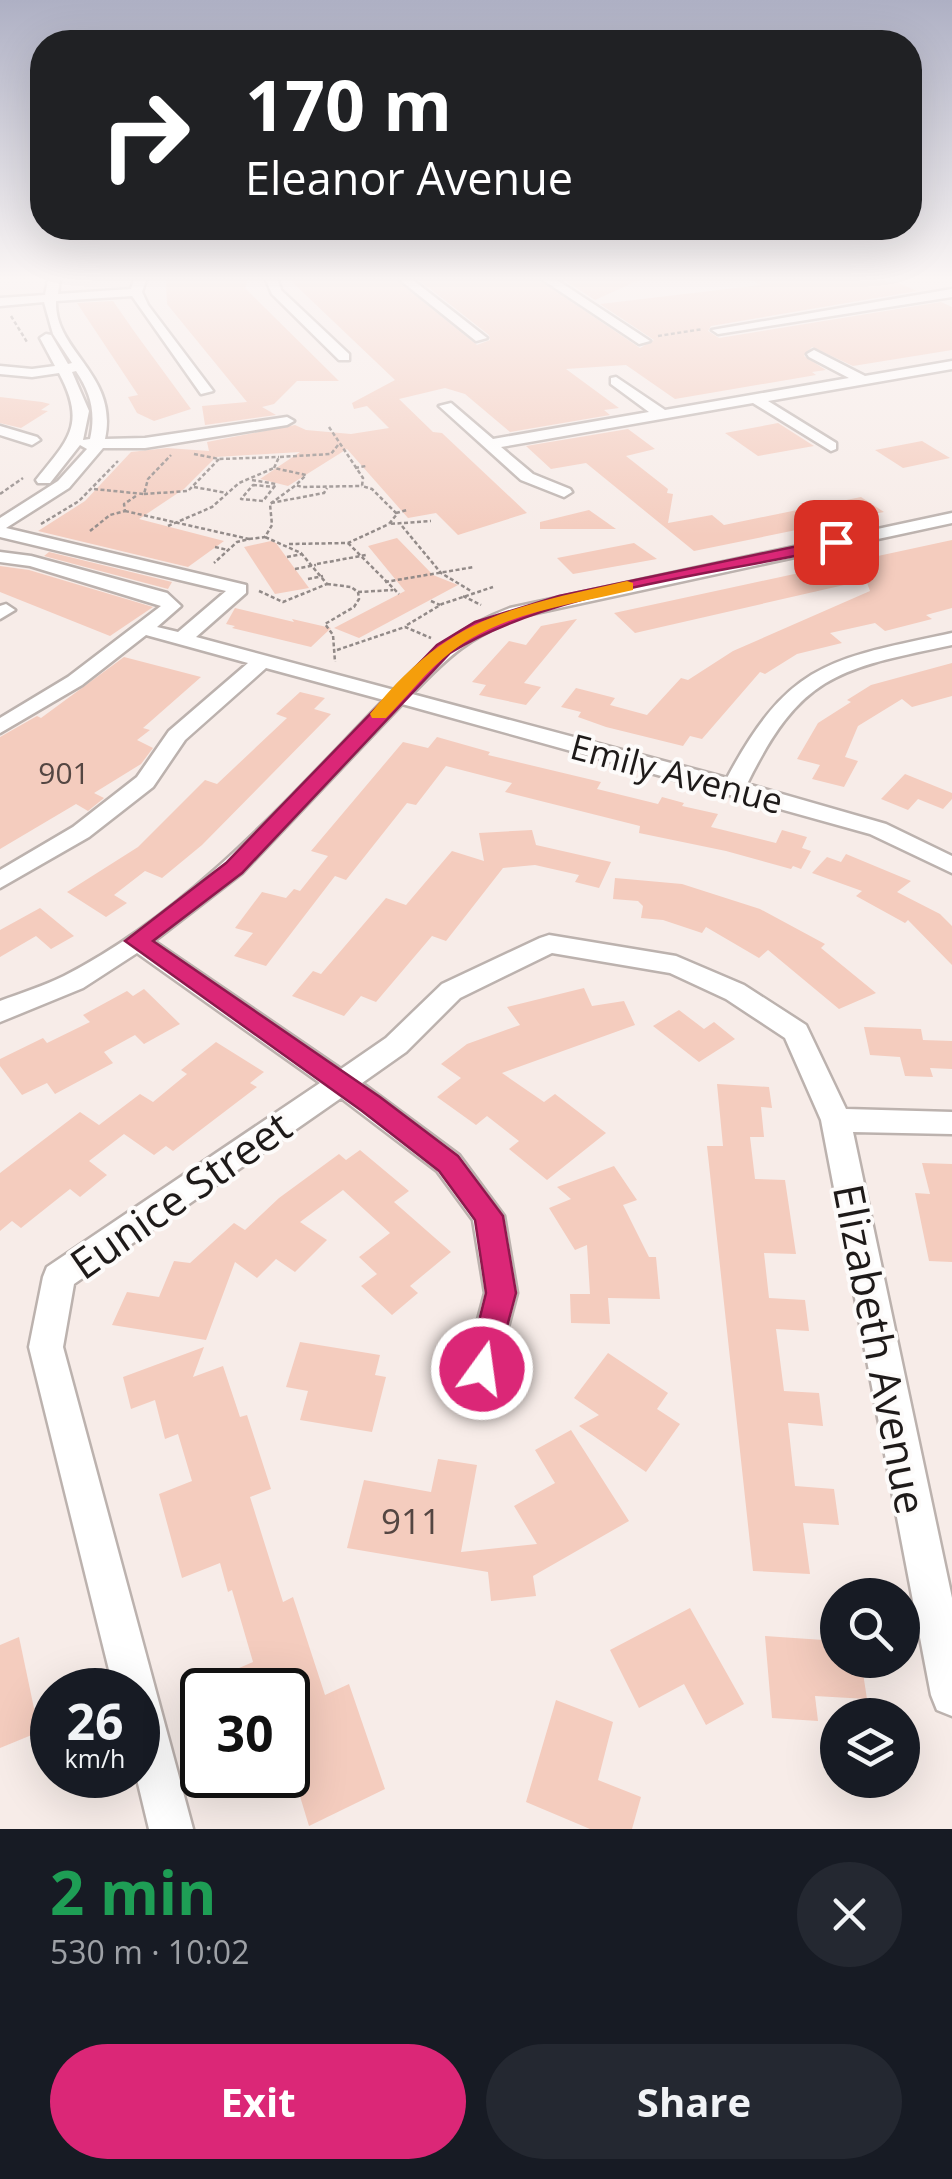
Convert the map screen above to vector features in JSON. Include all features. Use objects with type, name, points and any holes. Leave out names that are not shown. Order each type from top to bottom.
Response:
[{"type":"street","points":[[0,509],[42,482],[76,444],[84,428],[84,412],[60,365]]},
{"type":"street","points":[[187,365],[206,391]]},
{"type":"street","points":[[834,365],[880,394]]},
{"type":"street","points":[[0,370],[32,373],[81,366],[101,400],[104,415],[98,444],[81,467],[50,496],[0,529]]},
{"type":"street","points":[[490,444],[952,366]]},
{"type":"street","points":[[616,382],[661,414]]},
{"type":"street","points":[[711,423],[952,382]]},
{"type":"street","points":[[756,398],[831,446]]},
{"type":"street","points":[[446,406],[526,478],[564,492]]},
{"type":"street","points":[[76,444],[144,442],[287,421]]},
{"type":"street","points":[[0,430],[32,440]]},
{"type":"street","points":[[0,1012],[74,982],[137,941],[234,868],[444,649],[481,626],[516,612],[952,518]]},
{"type":"street","points":[[0,529],[240,589]]},
{"type":"street","points":[[0,557],[31,561],[161,597],[172,606],[75,681],[0,727]]},
{"type":"street","points":[[182,640],[240,589]]},
{"type":"street","name":"Emily Avenue","points":[[144,629],[878,829],[952,865]]},
{"type":"street","points":[[734,787],[788,700],[824,676],[868,659],[952,638]]},
{"type":"street","points":[[0,880],[80,832],[145,782],[177,736],[262,661]]},
{"type":"street","points":[[137,941],[448,1163],[488,1216],[501,1293],[482,1369]]},
{"type":"street","name":"Eunice Street","points":[[129,1668],[46,1347],[59,1277],[396,1046],[451,991],[549,944],[676,965],[735,992],[796,1032],[836,1120]]},
{"type":"street","points":[[836,1120],[952,1123]]},
{"type":"street","name":"Elizabeth Avenue","points":[[836,1120],[952,1695]]},
{"type":"street","points":[[160,1786],[171,1829]]},
{"type":"path","points":[[329,427],[362,477],[362,486]]},
{"type":"path","points":[[330,446],[346,440]]},
{"type":"path","points":[[331,454],[339,443]]},
{"type":"path","points":[[144,494],[148,479],[176,447]]},
{"type":"path","points":[[182,452],[219,459],[331,454],[351,449]]},
{"type":"path","points":[[168,526],[212,507],[239,483],[274,468],[279,457]]},
{"type":"path","points":[[124,511],[124,504],[136,496],[181,492],[196,486],[219,459]]},
{"type":"path","points":[[204,466],[212,467]]},
{"type":"path","points":[[355,468],[366,466]]},
{"type":"path","points":[[271,503],[306,474],[274,468]]},
{"type":"path","points":[[198,476],[204,476]]},
{"type":"path","points":[[362,477],[372,476]]},
{"type":"path","points":[[252,480],[276,484],[274,487],[262,501],[241,499],[253,485],[274,487]]},
{"type":"path","points":[[188,485],[228,493]]},
{"type":"path","points":[[296,485],[362,486],[372,489],[396,513]]},
{"type":"path","points":[[77,487],[136,496]]},
{"type":"path","points":[[271,503],[324,493],[327,488]]},
{"type":"path","points":[[265,537],[272,525],[271,503]]},
{"type":"path","points":[[279,547],[348,543],[389,524],[396,513],[407,510]]},
{"type":"path","points":[[90,531],[110,515],[124,511],[248,539],[265,537],[302,554],[327,584]]},
{"type":"path","points":[[389,524],[431,521]]},
{"type":"path","points":[[402,526],[441,573],[472,592]]},
{"type":"path","points":[[190,531],[196,527]]},
{"type":"path","points":[[209,537],[217,532]]},
{"type":"path","points":[[211,567],[228,550],[248,539]]},
{"type":"path","points":[[348,543],[366,555],[399,594]]},
{"type":"path","points":[[215,548],[228,550]]},
{"type":"path","points":[[287,557],[302,554]]},
{"type":"path","points":[[295,569],[366,555]]},
{"type":"path","points":[[386,582],[474,567]]},
{"type":"path","points":[[308,579],[323,576]]},
{"type":"path","points":[[240,589],[255,589],[283,602],[327,584],[351,587],[358,592],[393,590]]},
{"type":"path","points":[[336,650],[405,627],[440,605],[493,587]]},
{"type":"path","points":[[335,668],[333,635],[325,624],[354,607],[358,592]]},
{"type":"path","points":[[463,596],[490,609]]},
{"type":"path","points":[[430,601],[440,605]]},
{"type":"path","points":[[413,612],[421,615]]},
{"type":"path","points":[[405,627],[436,640]]},
{"type":"building","points":[[118,365],[159,365],[191,409],[154,421],[137,413],[128,397],[138,395]]},
{"type":"building","points":[[217,365],[323,365],[339,381],[297,381],[274,404],[262,407],[276,415],[205,425],[202,406],[247,402]]},
{"type":"building","points":[[380,365],[621,365],[566,369],[619,408],[604,410],[610,415],[510,432],[465,394],[445,388],[399,399],[433,432],[442,433],[527,513],[458,535],[436,513],[408,518],[347,449],[288,486],[260,479],[300,452],[216,457],[184,489],[139,519],[224,541],[188,567],[38,531],[85,501],[131,452],[167,448],[209,451],[207,442],[295,425],[306,430],[351,434],[389,428],[367,406],[354,409],[352,403],[395,380]]},
{"type":"building","points":[[627,365],[819,365],[826,370],[812,372],[816,375],[675,399]]},
{"type":"building","points":[[0,397],[50,404],[41,410],[48,411],[21,428],[0,423]]},
{"type":"building","points":[[778,423],[814,446],[758,456],[725,433]]},
{"type":"building","points":[[628,429],[655,449],[626,456],[673,494],[668,523],[712,515],[724,525],[861,497],[884,512],[694,551],[586,463],[551,469],[526,446]]},
{"type":"building","points":[[922,441],[950,458],[903,468],[875,450]]},
{"type":"building","points":[[589,510],[616,529],[540,529],[540,522]]},
{"type":"building","points":[[397,538],[433,575],[458,585],[359,638],[334,628],[405,591],[368,546]]},
{"type":"building","points":[[952,540],[952,608],[926,615],[932,619],[885,631],[875,623],[830,633],[842,643],[797,654],[765,674],[760,672],[702,739],[690,736],[683,746],[606,727],[578,717],[581,712],[561,707],[576,688],[615,698],[610,705],[647,715],[681,678],[688,680],[733,651],[870,591],[866,580],[635,633],[614,613]]},
{"type":"building","points":[[271,541],[309,588],[275,594],[244,547]]},
{"type":"building","points":[[634,543],[657,559],[573,574],[557,558]]},
{"type":"building","points":[[49,552],[172,582],[168,589],[44,556]]},
{"type":"building","points":[[0,566],[29,570],[153,607],[110,636],[0,592]]},
{"type":"building","points":[[235,608],[331,628],[311,647],[232,628],[235,626],[226,624]]},
{"type":"building","points":[[577,619],[524,683],[541,687],[526,705],[479,695],[486,685],[472,682],[509,641],[526,645],[541,626]]},
{"type":"building","points":[[124,657],[201,677],[143,728],[150,730],[137,740],[153,748],[141,764],[94,793],[104,798],[88,811],[76,804],[0,849],[0,737],[37,716],[41,718]]},
{"type":"building","points":[[952,663],[952,696],[912,707],[902,699],[858,726],[845,757],[858,761],[844,787],[812,779],[820,765],[797,759],[818,723],[871,685]]},
{"type":"building","points":[[300,692],[325,698],[314,709],[331,714],[202,845],[162,878],[145,871],[114,895],[127,903],[106,917],[67,892],[138,847],[205,780],[217,784],[287,718],[276,714]]},
{"type":"building","points":[[437,737],[490,752],[488,755],[601,782],[597,789],[658,804],[662,797],[718,814],[711,827],[776,843],[782,830],[807,837],[802,848],[811,851],[801,869],[791,869],[639,833],[640,826],[505,792],[512,783],[446,766],[416,805],[407,803],[346,880],[335,876],[266,966],[234,956],[253,933],[235,928],[262,892],[286,898],[294,889],[300,891],[328,856],[311,851],[403,742],[428,748]]},
{"type":"building","points":[[905,774],[952,793],[952,799],[943,809],[918,799],[908,810],[881,799]]},
{"type":"building","points":[[532,830],[536,845],[611,862],[599,888],[575,882],[579,875],[535,865],[503,868],[446,941],[432,936],[376,1002],[361,996],[344,1016],[292,996],[313,971],[321,974],[386,898],[406,905],[452,851],[484,861],[479,833]]},
{"type":"building","points":[[846,854],[911,881],[897,892],[940,914],[952,926],[952,965],[908,920],[905,923],[856,896],[862,891],[812,873],[827,857],[841,862]]},
{"type":"building","points":[[615,878],[682,884],[760,909],[825,944],[821,948],[876,993],[839,1009],[768,950],[759,958],[706,927],[702,933],[663,920],[641,918],[643,906],[638,901],[613,899]]},
{"type":"building","points":[[40,908],[74,936],[51,949],[36,936],[0,957],[0,930]]},
{"type":"building","points":[[584,988],[592,1006],[624,1001],[635,1025],[502,1073],[544,1102],[555,1094],[606,1133],[547,1180],[509,1149],[519,1141],[487,1116],[476,1125],[437,1097],[461,1078],[441,1064],[467,1044],[520,1025],[507,1007]]},
{"type":"building","points":[[144,989],[180,1024],[144,1044],[135,1035],[104,1052],[113,1063],[55,1094],[47,1083],[22,1095],[0,1066],[0,1059],[43,1038],[47,1043],[90,1022],[83,1015],[127,991],[133,996]]},
{"type":"building","points":[[679,1010],[704,1029],[714,1022],[735,1039],[699,1062],[653,1026]]},
{"type":"building","points":[[864,1027],[921,1029],[923,1040],[952,1041],[952,1069],[930,1068],[933,1077],[905,1076],[900,1057],[870,1055]]},
{"type":"building","points":[[216,1042],[264,1072],[250,1083],[257,1087],[173,1151],[166,1146],[154,1155],[124,1134],[89,1161],[107,1175],[80,1197],[70,1189],[21,1228],[12,1221],[0,1231],[0,1173],[80,1112],[99,1125],[140,1094],[153,1102],[187,1074],[181,1070]]},
{"type":"building","points":[[717,1084],[769,1087],[772,1108],[761,1107],[764,1137],[750,1137],[755,1179],[785,1180],[796,1254],[764,1253],[769,1298],[805,1300],[809,1331],[776,1329],[784,1391],[819,1393],[823,1426],[788,1423],[795,1486],[834,1489],[839,1525],[803,1523],[810,1574],[753,1571],[707,1146],[723,1146]]},
{"type":"building","points":[[360,1150],[409,1191],[394,1202],[451,1252],[410,1286],[418,1293],[392,1315],[361,1286],[377,1274],[359,1257],[390,1233],[343,1190],[300,1222],[327,1240],[295,1272],[276,1259],[257,1278],[235,1262],[206,1340],[112,1325],[127,1292],[159,1297],[174,1261],[190,1263],[234,1223],[245,1230],[279,1198],[339,1154],[346,1160]]},
{"type":"building","points":[[922,1163],[952,1164],[952,1262],[929,1261],[915,1193],[930,1194]]},
{"type":"building","points":[[614,1166],[637,1200],[623,1205],[649,1257],[656,1257],[660,1299],[608,1298],[610,1324],[571,1323],[570,1294],[590,1294],[587,1245],[575,1250],[549,1208],[571,1199],[557,1187]]},
{"type":"building","points":[[300,1342],[380,1355],[375,1375],[386,1377],[372,1432],[300,1420],[308,1391],[286,1387]]},
{"type":"building","points":[[204,1347],[193,1377],[223,1366],[240,1417],[247,1415],[271,1489],[250,1497],[283,1602],[293,1597],[325,1695],[349,1684],[385,1789],[309,1826],[300,1798],[310,1798],[310,1668],[239,1668],[253,1662],[220,1563],[182,1578],[159,1494],[192,1481],[178,1434],[165,1439],[155,1400],[131,1409],[123,1377]]},
{"type":"building","points":[[608,1353],[668,1393],[657,1409],[680,1424],[646,1472],[579,1426],[599,1415],[574,1398]]},
{"type":"building","points":[[571,1430],[629,1521],[533,1576],[536,1596],[491,1601],[488,1572],[347,1548],[364,1480],[431,1492],[438,1459],[477,1465],[461,1552],[537,1544],[514,1506],[555,1483],[535,1450]]},
{"type":"building","points":[[690,1608],[744,1704],[706,1725],[684,1684],[639,1708],[610,1650]]},
{"type":"building","points":[[765,1636],[820,1640],[820,1678],[864,1678],[867,1698],[815,1696],[818,1721],[772,1718]]},
{"type":"building","points":[[19,1637],[30,1689],[30,1736],[0,1748],[0,1645]]},
{"type":"building","points":[[556,1700],[613,1722],[598,1780],[641,1797],[632,1829],[590,1829],[526,1802]]},
{"type":"slow traffic","points":[[379,714],[444,649],[481,626],[516,612],[627,586]]},
{"type":"route","points":[[482,1369],[501,1293],[488,1216],[448,1163],[371,1104],[137,941],[234,868],[444,649],[481,626],[516,612],[565,600],[836,542]]}]
